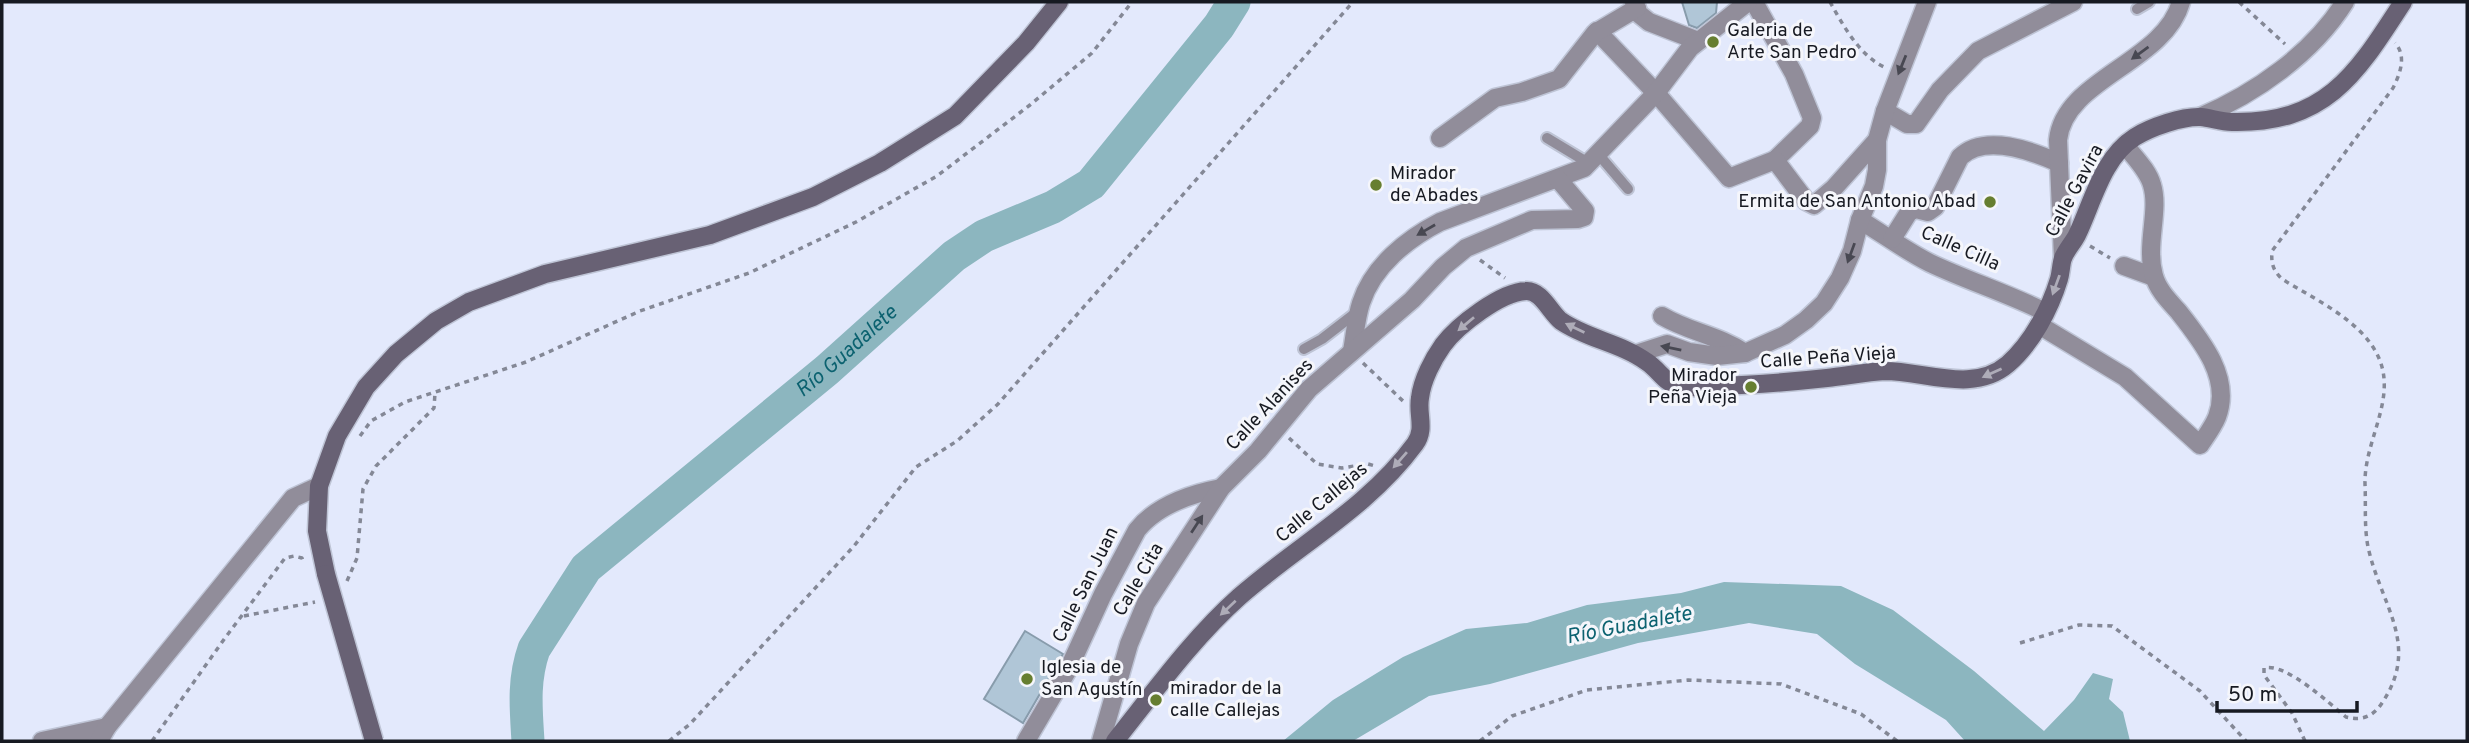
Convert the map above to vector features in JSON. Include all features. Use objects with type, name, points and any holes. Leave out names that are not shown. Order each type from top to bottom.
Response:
[{"type":"street","points":[[374,741],[326,574],[317,531],[319,486],[337,436],[366,387],[396,354],[436,321],[469,302],[545,274],[710,235],[813,197],[880,163],[955,116],[1026,43],[1059,2]]},
{"type":"street","points":[[1352,351],[1359,310],[1367,289],[1380,269],[1400,247],[1420,232],[1489,203],[1558,179],[1594,160],[1656,93],[1684,55],[1748,2]]},
{"type":"street","points":[[1597,31],[1656,93],[1729,178],[1775,160],[1810,126],[1812,118],[1789,65],[1754,2]]},
{"type":"street","points":[[1636,354],[1667,344],[1696,354],[1717,356],[1745,353],[1785,335],[1824,303],[1849,260],[1860,220],[1874,186],[1877,140],[1885,111],[1927,2]]},
{"type":"street","points":[[1885,111],[1908,124],[1916,124],[1940,90],[1968,58],[2073,2]]},
{"type":"street","points":[[2063,258],[2059,131],[2068,112],[2100,83],[2164,34],[2176,17],[2181,2]]},
{"type":"street","points":[[2124,266],[2154,277],[2150,249],[2154,202],[2152,184],[2125,145],[2135,137],[2164,124],[2200,117],[2247,93],[2298,57],[2345,2]]},
{"type":"street","points":[[2200,117],[2220,121],[2253,121],[2312,107],[2326,99],[2348,79],[2403,2]]},
{"type":"street","points":[[1440,138],[1495,98],[1559,79],[1597,31],[1635,5],[1642,17],[1649,22],[1698,41]]},
{"type":"street","points":[[1775,160],[1806,201],[1814,205],[1834,188],[1877,140]]},
{"type":"street","name":"Calle Gavira","points":[[2042,318],[2060,276],[2063,258],[2076,237],[2109,164],[2125,145]]},
{"type":"street","points":[[1892,239],[1909,212],[1916,209],[1928,212],[1935,206],[1960,157],[1966,151],[1981,147],[2022,148],[2059,163]]},
{"type":"street","name":"Calle Alanises","points":[[1221,488],[1258,451],[1309,389],[1412,300],[1443,267],[1466,248],[1532,220],[1578,219],[1584,216],[1585,211],[1558,179]]},
{"type":"street","name":"Calle Cilla","points":[[1860,220],[1930,263],[1975,283],[2004,292],[2125,377],[2200,445],[2219,410],[2219,374],[2202,344],[2162,292],[2154,277]]},
{"type":"street","name":"Calle Peña Vieja","points":[[1525,291],[1537,294],[1553,314],[1571,327],[1636,354],[1668,382],[1685,388],[1779,383],[1886,371],[1935,378],[1976,379],[1992,374],[2009,363],[2042,318]]},
{"type":"street","name":"Calle Callejas","points":[[1115,741],[1194,642],[1222,612],[1356,506],[1387,476],[1414,444],[1422,423],[1419,399],[1444,343],[1490,304],[1525,291]]},
{"type":"street","points":[[1662,316],[1726,341],[1745,353]]},
{"type":"street","points":[[52,741],[104,734],[293,498],[319,486]]},
{"type":"street","name":"Calle San Juan","points":[[1026,741],[1069,668],[1103,594],[1137,530],[1144,522],[1175,502],[1192,494],[1221,488]]},
{"type":"street","name":"Calle Cita","points":[[1101,741],[1138,618],[1221,488]]},
{"type":"lane","points":[[2137,9],[2148,2]]},
{"type":"lane","points":[[1547,138],[1594,160],[1628,189]]},
{"type":"lane","points":[[1304,349],[1359,310]]},
{"type":"path","points":[[359,437],[370,421],[405,402],[526,362],[640,311],[749,273],[856,222],[937,176],[1030,105],[1092,53],[1132,2]]},
{"type":"path","points":[[669,741],[691,724],[854,546],[916,467],[957,441],[998,404],[1353,2]]},
{"type":"path","points":[[1830,2],[1843,24],[1872,60],[1898,75]]},
{"type":"path","points":[[2305,741],[2292,713],[2264,675],[2264,668],[2290,674],[2346,717],[2354,719],[2365,719],[2379,708],[2392,688],[2397,671],[2400,655],[2398,640],[2371,558],[2365,526],[2365,466],[2385,396],[2384,380],[2378,355],[2359,330],[2274,272],[2272,251],[2393,88],[2400,68],[2401,49],[2383,33]]},
{"type":"path","points":[[2076,237],[2124,266]]},
{"type":"path","points":[[1466,248],[1525,291]]},
{"type":"path","points":[[1352,351],[1402,401],[1419,399]]},
{"type":"path","points":[[342,586],[349,579],[357,558],[363,489],[376,466],[434,408],[435,393]]},
{"type":"path","points":[[1277,427],[1317,464],[1342,468],[1368,464],[1387,476]]},
{"type":"path","points":[[152,741],[285,558],[302,558],[309,576],[326,574]]},
{"type":"path","points":[[242,616],[289,609],[324,598]]},
{"type":"path","points":[[2020,643],[2079,625],[2112,626],[2200,691],[2246,741]]},
{"type":"path","points":[[1480,741],[1512,716],[1587,690],[1688,680],[1781,684],[1861,715],[1897,741]]},
{"type":"water","points":[[1724,582],[1841,586],[1893,610],[1974,671],[2044,731],[2074,700],[2093,673],[2113,679],[2109,699],[2123,712],[2130,741],[1965,741],[1946,720],[1855,664],[1817,634],[1749,623],[1638,643],[1490,684],[1429,696],[1353,741],[1283,741],[1333,700],[1403,657],[1466,629],[1527,623],[1587,605],[1681,593]]},
{"type":"building","points":[[1682,2],[1717,2],[1716,13],[1697,28],[1689,25]]},
{"type":"building","name":"Iglesia de San Agustín","points":[[1025,631],[1063,654],[1023,723],[984,699]]},
{"type":"waterway","name":"Río Guadalete","points":[[528,741],[527,683],[534,649],[586,568],[827,370],[954,256],[984,236],[1053,207],[1091,184],[1219,26],[1234,2]]},
{"type":"place","name":"Galeria de Arte San Pedro","points":[[1713,42]]},
{"type":"place","name":"Mirador de Abades","points":[[1376,185]]},
{"type":"place","name":"Ermita de San Antonio Abad","points":[[1990,202]]},
{"type":"place","name":"Mirador Peña Vieja","points":[[1751,387]]},
{"type":"place","name":"Iglesia de San Agustín","points":[[1027,679]]},
{"type":"place","name":"mirador de la calle Callejas","points":[[1156,700]]}]
